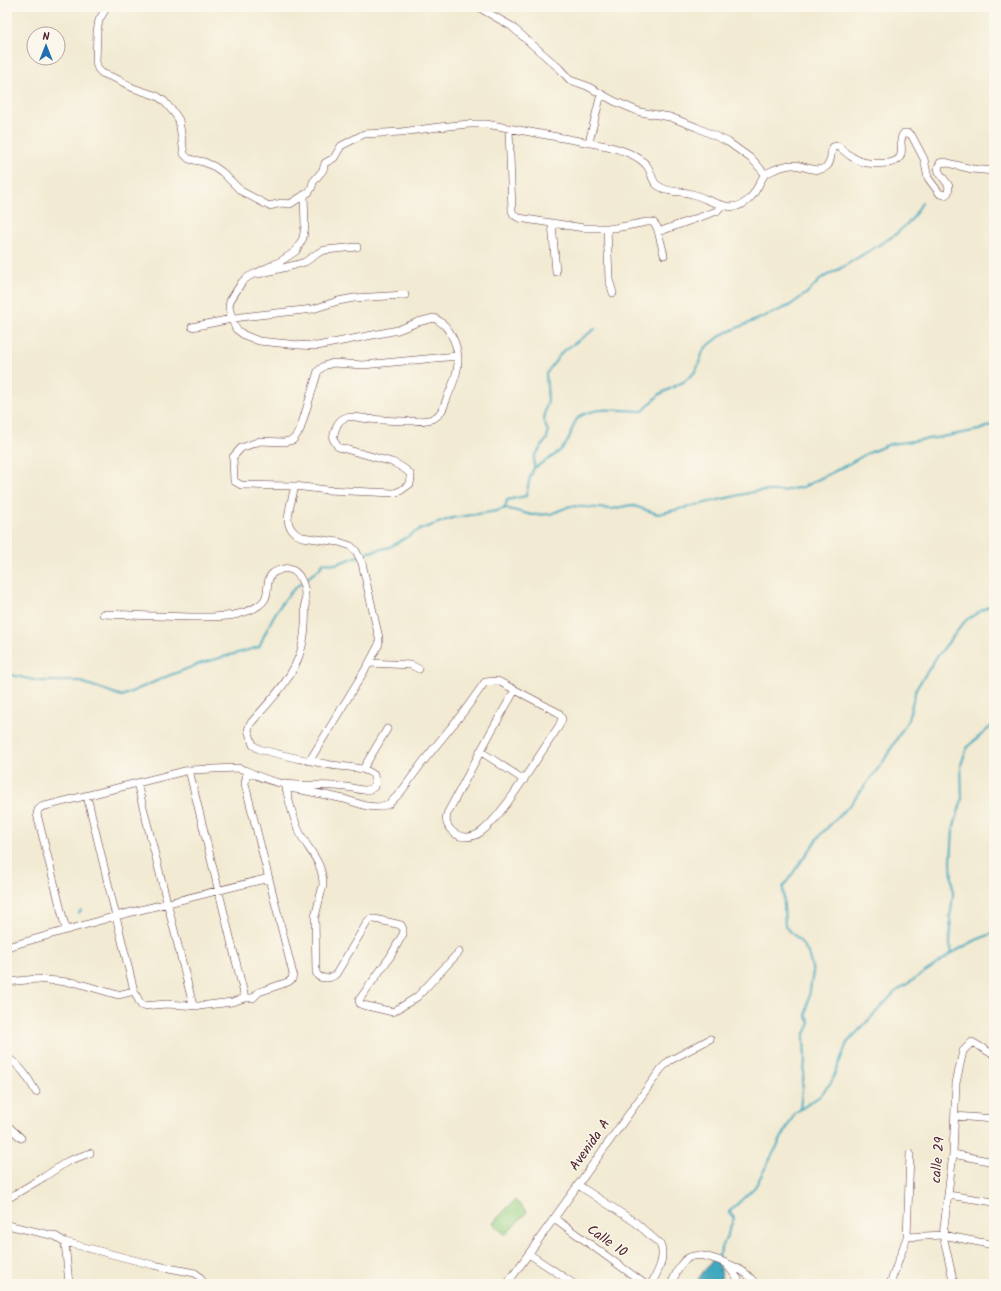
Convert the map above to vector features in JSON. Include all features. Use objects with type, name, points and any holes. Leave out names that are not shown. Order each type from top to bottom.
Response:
[{"type":"street","points":[[107,7],[99,20],[97,32],[96,62],[98,69],[102,73],[120,80],[133,88],[157,96],[164,101],[179,120],[184,154],[189,159],[204,162],[222,172],[241,191],[269,206],[282,203],[290,204],[309,192],[313,182],[318,178],[326,163],[334,158],[341,146],[364,134],[401,132],[469,124],[486,124],[589,142],[622,150],[646,165],[651,172],[652,178],[661,187],[673,192],[691,194],[721,206],[728,207],[746,202],[752,196],[765,174],[796,164],[808,169],[825,168],[829,164],[833,147],[837,146],[853,158],[872,165],[894,162],[901,154],[901,140],[904,133],[908,133],[912,136],[924,159],[928,178],[940,194],[945,195],[948,193],[949,189],[949,186],[939,172],[938,168],[940,163],[944,162],[972,169],[994,171]]},
{"type":"street","points":[[478,7],[511,26],[559,68],[570,80],[587,86],[614,101],[640,112],[670,117],[728,142],[753,160],[765,174]]},
{"type":"street","points":[[589,142],[601,94]]},
{"type":"street","points":[[509,129],[512,211],[514,215],[519,218],[584,228],[607,228],[653,222],[657,227],[664,255]]},
{"type":"street","points":[[304,195],[305,226],[303,238],[296,251],[281,261],[248,277],[242,282],[230,301],[229,307],[236,329],[244,335],[259,341],[317,346],[398,330],[418,322],[434,318],[444,323],[455,341],[457,356],[457,368],[452,388],[440,414],[430,420],[418,421],[351,417],[344,418],[336,426],[333,439],[338,447],[392,462],[406,470],[410,474],[411,478],[410,484],[406,488],[394,493],[327,490],[295,486],[241,485],[234,481],[233,457],[241,448],[260,441],[284,442],[293,440],[300,430],[318,371],[324,366],[333,363],[363,365],[457,356]]},
{"type":"street","points":[[658,232],[717,211],[721,206]]},
{"type":"street","points":[[552,223],[556,272]]},
{"type":"street","points":[[607,228],[609,279],[613,293]]},
{"type":"street","points":[[248,277],[295,266],[305,262],[318,252],[357,247]]},
{"type":"street","points":[[192,327],[232,319],[313,309],[338,301],[354,298],[405,295]]},
{"type":"street","points":[[295,486],[288,519],[290,525],[296,534],[302,537],[339,542],[351,546],[362,563],[379,638],[379,644],[369,663],[310,760]]},
{"type":"street","points":[[103,614],[191,617],[243,613],[259,605],[265,599],[268,580],[274,572],[281,569],[290,569],[297,574],[303,583],[306,611],[301,650],[292,671],[278,691],[250,724],[248,730],[253,745],[259,749],[326,764],[363,769],[374,775],[374,787],[371,790],[362,790],[332,785],[286,786]]},
{"type":"street","points":[[369,663],[410,665],[419,669]]},
{"type":"street","points":[[66,930],[37,814],[41,807],[189,770],[238,768],[286,786],[366,806],[378,807],[389,804],[401,792],[485,682],[498,681],[559,713],[562,719],[524,780],[501,811],[481,833],[467,837],[458,836],[449,829],[445,821],[447,814],[480,751],[515,690]]},
{"type":"street","points":[[363,769],[387,729]]},
{"type":"street","points":[[480,751],[524,780]]},
{"type":"street","points":[[189,770],[245,998]]},
{"type":"street","points":[[87,796],[134,991],[141,1005],[212,1005],[232,1002],[245,998],[252,998],[259,992],[288,982],[292,979],[293,974],[245,784],[247,771]]},
{"type":"street","points":[[137,783],[193,1005]]},
{"type":"street","points":[[286,786],[298,830],[317,860],[323,879],[315,920],[316,972],[318,976],[321,978],[331,978],[336,974],[368,921],[371,919],[375,918],[401,925],[403,934],[390,957],[359,1000],[360,1004],[393,1012],[416,997],[459,952]]},
{"type":"street","points":[[7,947],[116,916],[269,878]]},
{"type":"street","points":[[7,982],[37,979],[77,983],[118,995],[134,991]]},
{"type":"street","name":"Avenida A","points":[[507,1284],[661,1069],[669,1061],[710,1039]]},
{"type":"street","name":"calle 29","points":[[954,1284],[943,1235],[952,1154],[956,1084],[963,1051],[972,1042],[994,1055]]},
{"type":"street","points":[[7,1058],[17,1064],[23,1071],[36,1092]]},
{"type":"street","points":[[955,1116],[994,1119]]},
{"type":"street","points":[[7,1125],[21,1138]]},
{"type":"street","points":[[7,1199],[68,1161],[90,1153]]},
{"type":"street","points":[[890,1284],[907,1237],[910,1154]]},
{"type":"street","points":[[952,1154],[994,1162]]},
{"type":"street","points":[[578,1185],[635,1222],[660,1244],[663,1249],[661,1264],[651,1284]]},
{"type":"street","points":[[948,1195],[994,1202]]},
{"type":"street","name":"Calle 10","points":[[554,1218],[645,1284]]},
{"type":"street","points":[[7,1225],[55,1236],[65,1242],[153,1265],[195,1273],[204,1284]]},
{"type":"street","points":[[907,1237],[943,1235],[994,1245]]},
{"type":"street","points":[[65,1242],[69,1284]]},
{"type":"street","points":[[529,1254],[574,1284]]},
{"type":"street","points":[[671,1284],[685,1260],[691,1256],[699,1255],[720,1260],[744,1272],[756,1284]]},
{"type":"street","points":[[727,1264],[738,1279],[739,1284]]},
{"type":"green space","points":[[515,1200],[527,1212],[505,1235],[493,1223]]},
{"type":"water","points":[[714,1258],[719,1264],[721,1270],[720,1284],[696,1284],[701,1274]]},
{"type":"waterway","points":[[534,468],[551,458],[563,448],[568,441],[574,424],[579,417],[590,412],[605,410],[643,411],[660,394],[685,381],[696,371],[704,349],[723,334],[789,306],[807,293],[822,278],[895,235],[911,220],[922,203]]},
{"type":"waterway","points":[[505,508],[507,500],[526,496],[530,477],[534,468],[534,457],[547,439],[548,432],[544,421],[548,400],[546,374],[562,352],[595,329]]},
{"type":"waterway","points":[[304,581],[319,569],[323,563],[336,564],[370,552],[390,547],[419,530],[452,518],[497,511],[505,508],[532,515],[551,514],[570,506],[612,509],[631,505],[658,514],[757,491],[782,491],[803,487],[866,454],[890,444],[936,438],[979,430],[994,424]]},
{"type":"waterway","points":[[7,674],[38,681],[78,681],[122,696],[202,663],[259,647],[281,604],[301,583]]},
{"type":"waterway","points":[[800,1109],[805,1062],[804,1036],[810,1023],[806,1015],[813,972],[808,953],[800,941],[785,926],[783,887],[821,834],[851,804],[883,762],[908,720],[916,689],[936,658],[966,620],[994,603]]},
{"type":"waterway","points":[[952,953],[950,945],[950,918],[953,896],[951,861],[953,830],[962,799],[961,765],[967,747],[994,724]]},
{"type":"waterway","points":[[718,1258],[734,1218],[729,1212],[755,1187],[795,1113],[820,1096],[832,1081],[847,1043],[895,992],[952,953],[976,940],[994,933]]}]
